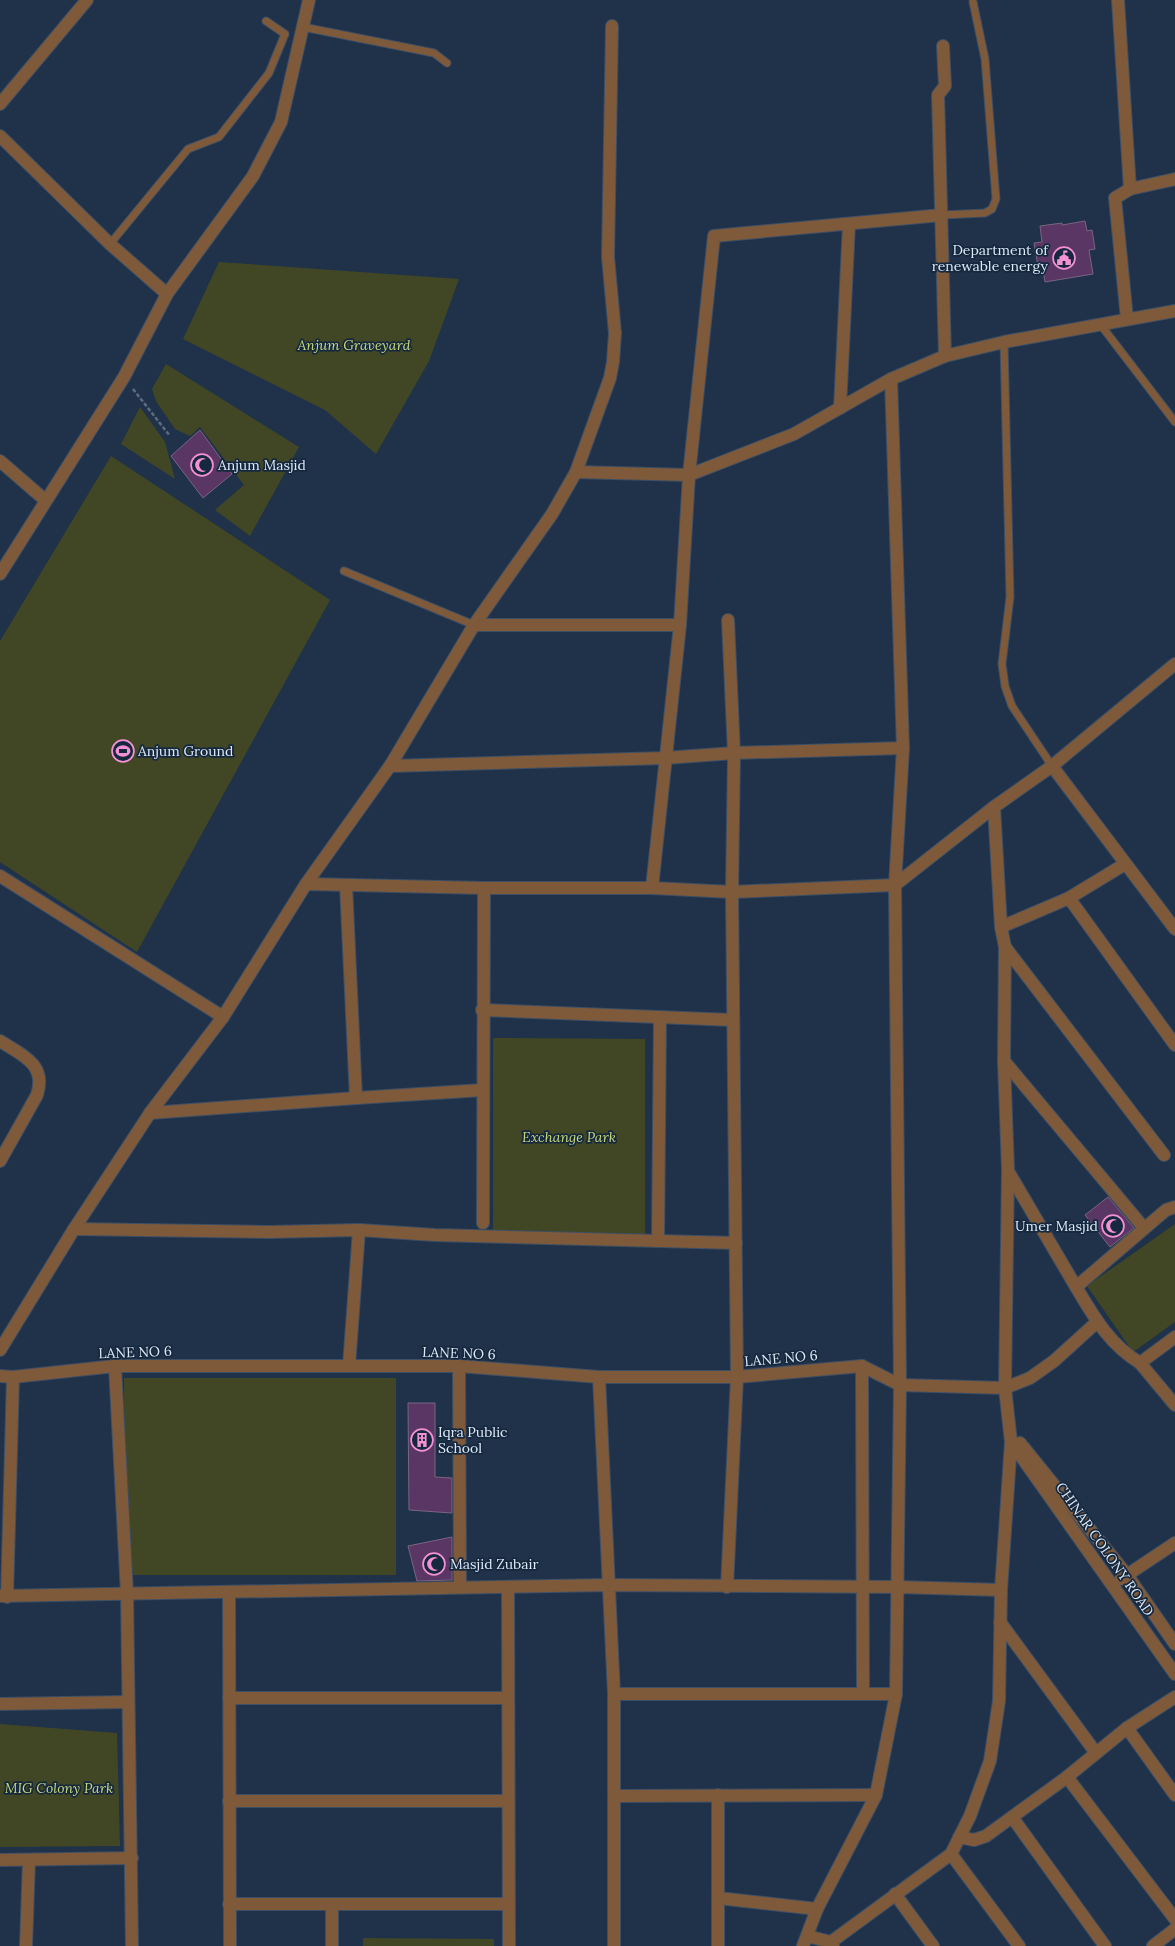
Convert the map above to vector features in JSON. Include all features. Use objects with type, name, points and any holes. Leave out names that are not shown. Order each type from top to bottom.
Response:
[{"type":"street","points":[[0,104],[88,0]]},
{"type":"street","points":[[0,574],[45,500],[124,377],[167,294],[253,176],[281,122],[309,0]]},
{"type":"street","points":[[1118,0],[1130,189]]},
{"type":"street","points":[[0,1350],[74,1229],[150,1113],[223,1017],[306,884],[390,766],[474,625],[552,514],[576,472],[610,378],[613,362],[614,333],[608,257],[612,26]]},
{"type":"street","points":[[944,46],[945,86],[938,95],[945,356]]},
{"type":"street","points":[[0,136],[110,244],[167,294]]},
{"type":"street","points":[[1126,320],[1115,198],[1130,189],[1175,179]]},
{"type":"street","points":[[652,888],[680,625],[689,475],[714,236],[942,215]]},
{"type":"street","points":[[840,408],[849,224]]},
{"type":"street","points":[[576,472],[689,475],[794,434],[891,379],[945,356],[1004,342],[1175,311]]},
{"type":"street","points":[[891,379],[903,748],[895,885],[900,1385],[896,1694],[876,1795],[817,1909],[805,1941],[832,1944],[895,1894],[951,1854],[970,1816],[990,1761],[999,1701],[1001,1590],[1011,1442],[1005,1388],[1008,1170],[1004,1061],[1005,947],[1001,927],[994,807]]},
{"type":"street","points":[[0,461],[45,500]]},
{"type":"street","points":[[727,1587],[737,1377],[732,892],[734,753],[728,620]]},
{"type":"street","points":[[474,625],[680,625]]},
{"type":"street","points":[[306,884],[484,888],[652,888],[732,892],[895,885],[994,807],[1052,766],[1175,664]]},
{"type":"street","points":[[390,766],[665,758],[734,753],[903,748]]},
{"type":"street","points":[[1052,766],[1175,929]]},
{"type":"street","points":[[1001,927],[1069,898],[1125,864]]},
{"type":"street","points":[[0,876],[223,1017]]},
{"type":"street","points":[[346,885],[356,1098]]},
{"type":"street","points":[[483,1223],[482,1010],[484,888]]},
{"type":"street","points":[[1069,898],[1175,1045]]},
{"type":"street","points":[[1005,947],[1164,1155]]},
{"type":"street","points":[[482,1010],[733,1020]]},
{"type":"street","points":[[658,1241],[660,1017]]},
{"type":"street","points":[[0,1041],[32,1062],[40,1076],[40,1085],[37,1095],[0,1161]]},
{"type":"street","points":[[1004,1061],[1144,1228]]},
{"type":"street","points":[[150,1113],[483,1090]]},
{"type":"street","points":[[1008,1170],[1096,1322],[1123,1352],[1140,1363],[1175,1405]]},
{"type":"street","points":[[1076,1287],[1166,1210],[1175,1207]]},
{"type":"street","points":[[74,1229],[269,1232],[359,1230],[434,1235],[736,1243]]},
{"type":"street","points":[[349,1366],[359,1230]]},
{"type":"street","points":[[863,1694],[862,1366],[900,1385],[1005,1388],[1030,1378],[1054,1361],[1096,1322]]},
{"type":"street","points":[[1140,1363],[1175,1337]]},
{"type":"street","points":[[115,1366],[127,1594],[132,1858],[132,1946]]},
{"type":"street","name":"LANE NO 6","points":[[0,1376],[13,1377],[115,1366],[459,1366],[599,1377],[737,1377],[862,1366]]},
{"type":"street","points":[[459,1366],[460,1587]]},
{"type":"street","points":[[13,1377],[4,1597],[608,1585],[897,1587],[1001,1590]]},
{"type":"street","points":[[599,1377],[614,1694],[614,1946]]},
{"type":"street","name":"CHINAR COLONY ROAD","points":[[1010,1430],[1127,1575],[1173,1639]]},
{"type":"street","name":"CHINAR COLONY ROAD","points":[[1011,1442],[1113,1584],[1175,1674]]},
{"type":"street","points":[[1113,1584],[1175,1543]]},
{"type":"street","points":[[508,1587],[509,1946]]},
{"type":"street","points":[[229,1592],[230,1946]]},
{"type":"street","points":[[1000,1622],[1096,1753]]},
{"type":"street","points":[[614,1694],[896,1694]]},
{"type":"street","points":[[959,1837],[974,1840],[980,1839],[1067,1777],[1127,1728],[1175,1697]]},
{"type":"street","points":[[229,1698],[508,1698]]},
{"type":"street","points":[[0,1704],[128,1702]]},
{"type":"street","points":[[1127,1728],[1175,1795]]},
{"type":"street","points":[[1067,1777],[1175,1919]]},
{"type":"street","points":[[614,1796],[876,1795]]},
{"type":"street","points":[[718,1796],[718,1946]]},
{"type":"street","points":[[229,1801],[508,1801]]},
{"type":"street","points":[[1012,1817],[1105,1946]]},
{"type":"street","points":[[951,1854],[1019,1946]]},
{"type":"street","points":[[0,1860],[132,1858]]},
{"type":"street","points":[[26,1946],[29,1860]]},
{"type":"street","points":[[895,1894],[933,1946]]},
{"type":"street","points":[[718,1898],[817,1909]]},
{"type":"street","points":[[229,1904],[509,1904]]},
{"type":"street","points":[[332,1904],[332,1946]]},
{"type":"street","points":[[1153,1946],[1175,1929]]},
{"type":"lane","points":[[942,215],[985,213],[992,209],[996,199],[985,59],[973,2]]},
{"type":"lane","points":[[110,244],[188,150],[219,137],[269,72],[285,34],[266,21]]},
{"type":"lane","points":[[303,27],[434,53],[447,63]]},
{"type":"lane","points":[[1100,324],[1175,422]]},
{"type":"lane","points":[[1004,342],[1010,597],[1002,664],[1005,686],[1012,706],[1052,766]]},
{"type":"lane","points":[[344,571],[474,625]]},
{"type":"path","points":[[124,377],[170,436]]},
{"type":"green space","name":"Anjum Graveyard","points":[[219,262],[459,279],[429,361],[376,454],[325,410],[183,339]]},
{"type":"green space","points":[[166,364],[299,447],[250,536],[215,510],[244,485],[200,427],[190,436],[175,429],[156,401],[152,389]]},
{"type":"green space","points":[[140,407],[165,442],[175,479],[121,444]]},
{"type":"green space","name":"Anjum Ground","points":[[111,456],[330,600],[137,952],[0,862],[0,641]]},
{"type":"green space","name":"Exchange Park","points":[[493,1038],[645,1039],[645,1235],[493,1235]]},
{"type":"green space","points":[[1175,1224],[1175,1322],[1133,1352],[1087,1286]]},
{"type":"green space","points":[[124,1378],[396,1378],[396,1575],[125,1575]]},
{"type":"green space","name":"MIG Colony Park","points":[[0,1724],[117,1733],[120,1846],[0,1847]]},
{"type":"green space","points":[[363,1938],[494,1939],[494,1946],[363,1946]]},
{"type":"building","name":"Department of renewable energy","points":[[1085,221],[1087,231],[1092,230],[1095,249],[1089,250],[1093,274],[1045,282],[1042,265],[1038,266],[1034,243],[1042,242],[1040,226],[1062,223],[1062,225]]},
{"type":"building","name":"Anjum Masjid","points":[[200,430],[232,474],[203,498],[171,456]]},
{"type":"building","points":[[1108,1197],[1134,1228],[1110,1247],[1085,1215]]},
{"type":"building","name":"Iqra Public School","points":[[408,1403],[435,1403],[435,1477],[452,1478],[452,1513],[409,1510]]},
{"type":"building","name":"Masjid Zubair","points":[[452,1537],[452,1580],[417,1581],[408,1546]]},
{"type":"place","name":"Department of renewable energy","points":[[1064,258]]},
{"type":"place","name":"Anjum Masjid","points":[[202,465]]},
{"type":"place","name":"Anjum Ground","points":[[123,751]]},
{"type":"place","name":"Umer Masjid","points":[[1113,1226]]},
{"type":"place","name":"Iqra Public School","points":[[422,1440]]},
{"type":"place","name":"Masjid Zubair","points":[[434,1564]]}]
